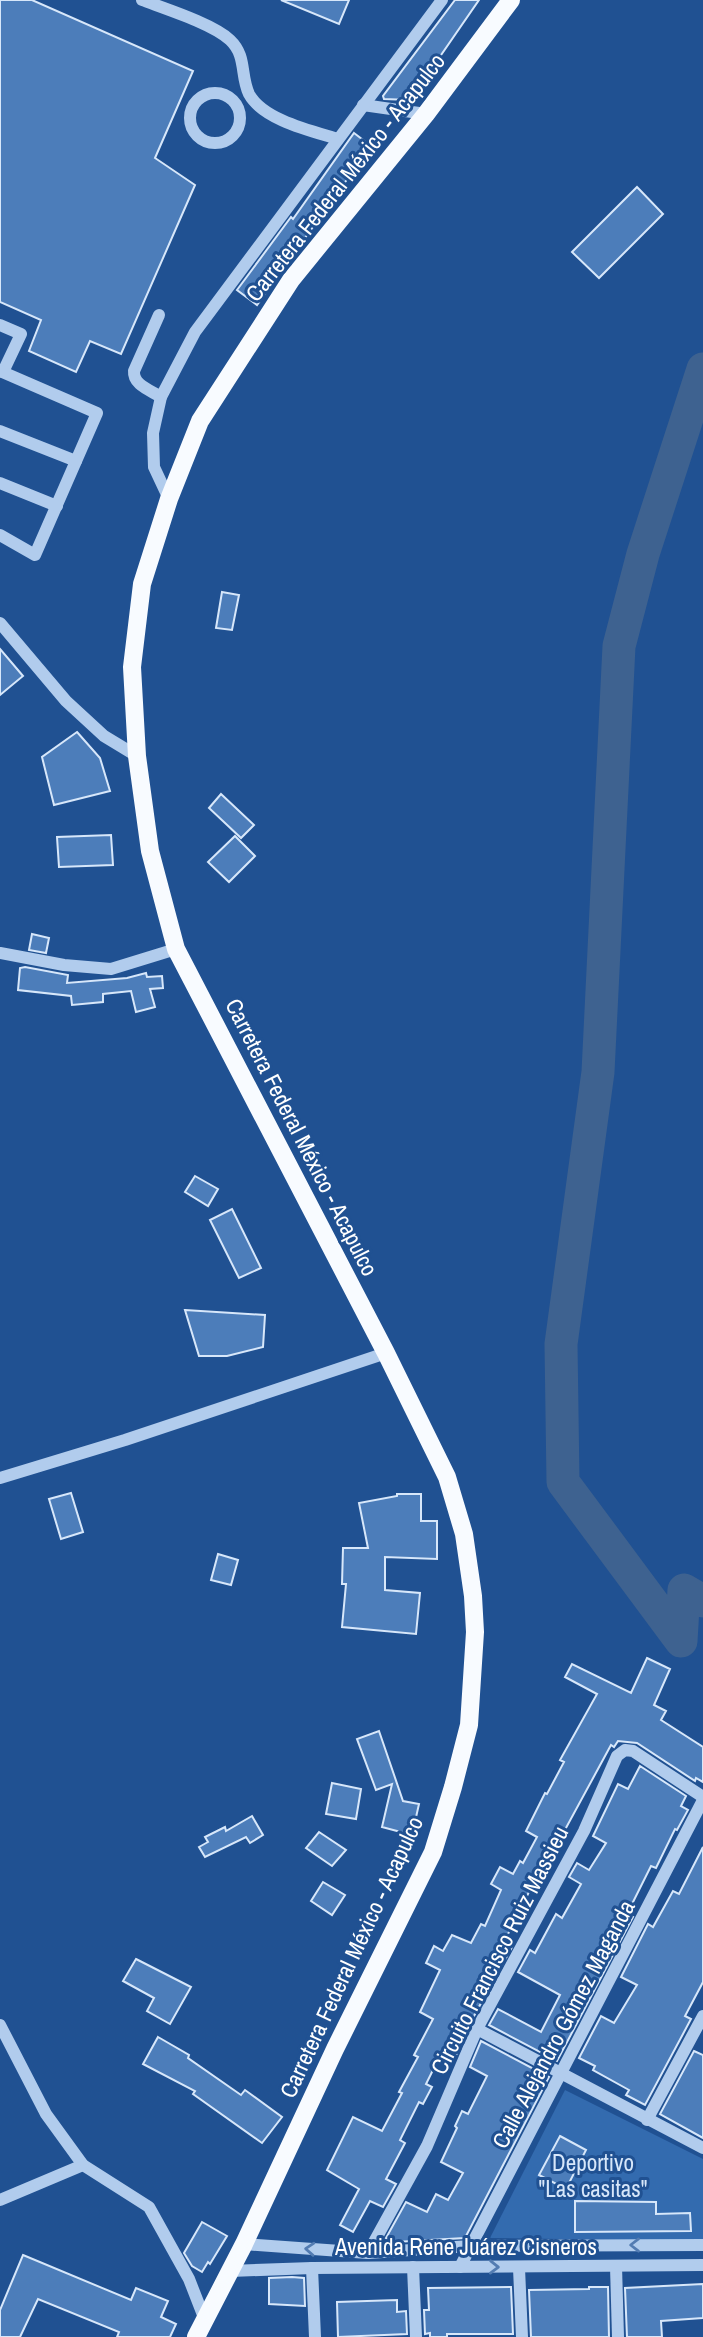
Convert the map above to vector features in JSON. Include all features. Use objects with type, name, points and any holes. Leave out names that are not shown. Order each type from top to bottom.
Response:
[{"type":"main road","name":"Carretera Federal México - Acapulco","points":[[196,2337],[244,2244],[335,2049],[433,1852],[469,1726],[475,1632],[474,1596],[464,1534],[447,1477],[386,1353],[176,949],[150,851],[137,756],[132,667],[142,584],[169,499],[200,421],[291,281],[426,114],[507,2]]},
{"type":"street","points":[[142,0],[218,32],[230,40],[242,53],[249,93],[261,108],[288,123],[338,139]]},
{"type":"street","points":[[169,499],[154,467],[153,433],[160,397],[195,332],[442,0]]},
{"type":"street","points":[[236,104],[249,93]]},
{"type":"street","points":[[222,94],[236,104],[240,121],[231,138],[215,143],[199,137],[194,131],[190,115],[198,100],[205,95],[222,94]]},
{"type":"street","points":[[363,105],[426,114]]},
{"type":"street","points":[[159,315],[133,377],[137,383],[160,397]]},
{"type":"street","points":[[0,325],[21,334],[1,372],[97,413],[36,555],[0,535]]},
{"type":"street","points":[[0,431],[76,461]]},
{"type":"street","points":[[0,483],[57,506]]},
{"type":"street","points":[[0,623],[66,701],[104,736],[137,756]]},
{"type":"street","points":[[0,953],[64,965],[111,969],[176,949]]},
{"type":"street","points":[[0,1478],[125,1440],[386,1353]]},
{"type":"street","name":"Circuito Francisco Ruiz Massieu","points":[[369,2253],[427,2146],[477,2029],[584,1831],[617,1756],[625,1750],[633,1751],[703,1799]]},
{"type":"street","name":"Calle Alejandro Gómez Maganda","points":[[460,2267],[703,1799]]},
{"type":"street","points":[[647,2120],[703,2016]]},
{"type":"street","points":[[0,2025],[46,2114],[83,2165],[149,2207],[189,2279],[205,2320]]},
{"type":"street","points":[[477,2029],[703,2148]]},
{"type":"street","points":[[0,2200],[83,2165]]},
{"type":"street","name":"Avenida Rene Juárez Cisneros","points":[[244,2244],[369,2253],[470,2246],[703,2245]]},
{"type":"street","name":"Avenida Rene Juárez Cisneros","points":[[230,2271],[703,2265]]},
{"type":"street","points":[[616,2266],[618,2337]]},
{"type":"street","points":[[413,2267],[416,2337]]},
{"type":"street","points":[[312,2268],[315,2337]]},
{"type":"street","points":[[519,2268],[522,2337]]},
{"type":"green space","name":"Deportivo \"Las casitas\"","points":[[565,2090],[703,2159],[703,2241],[490,2238]]},
{"type":"building","points":[[0,0],[32,0],[193,71],[155,158],[195,185],[121,354],[90,341],[76,372],[29,351],[41,320],[0,302]]},
{"type":"building","points":[[281,0],[349,0],[339,24]]},
{"type":"building","points":[[455,0],[479,0],[410,100],[384,99],[383,96]]},
{"type":"building","points":[[354,133],[371,146],[257,305],[237,290],[291,217],[293,219]]},
{"type":"building","points":[[637,187],[663,214],[599,278],[572,252]]},
{"type":"building","points":[[222,592],[239,595],[232,630],[216,628]]},
{"type":"building","points":[[0,649],[23,676],[0,695]]},
{"type":"building","points":[[77,732],[100,758],[110,791],[54,805],[42,757]]},
{"type":"building","points":[[221,794],[254,825],[241,838],[209,808]]},
{"type":"building","points":[[111,835],[113,865],[59,867],[57,837]]},
{"type":"building","points":[[235,836],[255,856],[229,882],[208,862]]},
{"type":"building","points":[[32,934],[49,938],[46,953],[29,950]]},
{"type":"building","points":[[20,968],[68,975],[67,983],[127,978],[146,973],[147,977],[162,976],[163,988],[150,989],[155,1007],[136,1012],[131,991],[103,994],[103,1002],[72,1005],[71,996],[18,990]]},
{"type":"building","points":[[195,1176],[218,1189],[208,1206],[185,1192]]},
{"type":"building","points":[[232,1209],[261,1268],[239,1278],[210,1220]]},
{"type":"building","points":[[185,1310],[265,1315],[263,1347],[227,1356],[199,1356]]},
{"type":"building","points":[[71,1493],[83,1532],[61,1539],[49,1499]]},
{"type":"building","points":[[397,1494],[421,1494],[421,1521],[437,1521],[437,1559],[385,1557],[385,1590],[420,1593],[416,1634],[342,1627],[346,1584],[342,1584],[343,1548],[368,1548],[359,1503]]},
{"type":"building","points":[[218,1554],[238,1560],[231,1585],[211,1580]]},
{"type":"building","points":[[647,1658],[670,1669],[654,1705],[666,1711],[661,1720],[703,1747],[703,1782],[696,1778],[695,1781],[637,1743],[618,1741],[614,1747],[611,1745],[560,1839],[554,1836],[504,1942],[512,1947],[469,2025],[454,2060],[450,2057],[448,2061],[440,2056],[426,2084],[432,2087],[423,2104],[419,2102],[400,2140],[405,2143],[386,2179],[396,2184],[383,2207],[370,2201],[353,2232],[340,2225],[359,2189],[327,2170],[353,2117],[382,2131],[402,2093],[399,2092],[418,2057],[414,2055],[433,2019],[420,2012],[440,1970],[426,1963],[434,1946],[443,1951],[452,1935],[471,1943],[481,1924],[485,1926],[501,1890],[491,1884],[500,1867],[513,1874],[520,1861],[523,1863],[537,1837],[526,1831],[564,1762],[560,1760],[597,1694],[565,1677],[572,1664],[631,1693]]},
{"type":"building","points":[[379,1731],[403,1801],[419,1804],[412,1835],[382,1827],[392,1784],[376,1790],[357,1739]]},
{"type":"building","points":[[640,1766],[686,1796],[681,1806],[688,1810],[677,1830],[675,1829],[656,1868],[651,1866],[627,1914],[633,1917],[557,2061],[489,2025],[498,2009],[541,2032],[560,1995],[518,1972],[530,1950],[535,1953],[556,1914],[562,1918],[581,1884],[569,1877],[577,1863],[589,1870],[606,1843],[593,1836],[618,1784],[628,1789]]},
{"type":"building","points":[[332,1783],[361,1789],[356,1819],[326,1814]]},
{"type":"building","points":[[252,1816],[263,1835],[250,1843],[246,1837],[205,1857],[199,1847],[208,1842],[205,1837],[225,1827],[226,1831]]},
{"type":"building","points":[[319,1832],[346,1850],[332,1866],[306,1848]]},
{"type":"building","points":[[703,1847],[703,1982],[685,2016],[691,2019],[645,2105],[626,2095],[629,2090],[593,2070],[595,2066],[579,2058],[601,2016],[614,2023],[637,1985],[621,1977],[648,1924],[653,1927],[673,1891],[679,1894]]},
{"type":"building","points":[[323,1882],[345,1895],[332,1915],[311,1901]]},
{"type":"building","points":[[136,1959],[191,1987],[170,2024],[147,2011],[154,1998],[123,1981]]},
{"type":"building","points":[[158,2037],[189,2055],[188,2058],[241,2095],[245,2090],[282,2117],[262,2143],[193,2094],[195,2091],[143,2064]]},
{"type":"building","points":[[481,2041],[549,2077],[465,2238],[395,2242],[386,2238],[406,2202],[427,2212],[436,2194],[448,2200],[463,2173],[441,2162],[462,2111],[468,2114],[487,2076],[470,2067]]},
{"type":"building","points":[[694,2051],[703,2055],[703,2138],[660,2114]]},
{"type":"building","points":[[560,2136],[586,2150],[566,2189],[539,2175]]},
{"type":"building","points":[[575,2201],[656,2202],[656,2214],[690,2213],[691,2231],[575,2232]]},
{"type":"building","points":[[202,2222],[227,2236],[202,2272],[192,2266],[184,2253]]},
{"type":"building","points":[[23,2255],[131,2300],[136,2288],[168,2301],[161,2317],[176,2324],[170,2337],[117,2337],[119,2332],[38,2299],[20,2337],[0,2337],[0,2310]]},
{"type":"building","points":[[269,2278],[304,2278],[305,2306],[269,2304]]},
{"type":"building","points":[[703,2284],[703,2318],[661,2321],[662,2337],[627,2337],[625,2288]]},
{"type":"building","points":[[511,2287],[513,2334],[447,2334],[447,2337],[430,2337],[430,2333],[425,2334],[424,2310],[429,2310],[428,2288]]},
{"type":"building","points":[[608,2287],[609,2337],[531,2337],[529,2290]]},
{"type":"building","points":[[397,2300],[397,2312],[406,2311],[407,2334],[338,2337],[337,2302]]},
{"type":"waterway","points":[[703,369],[643,554],[619,646],[598,1072],[561,1344],[563,1482],[681,1641],[684,1590],[703,1601]]}]
